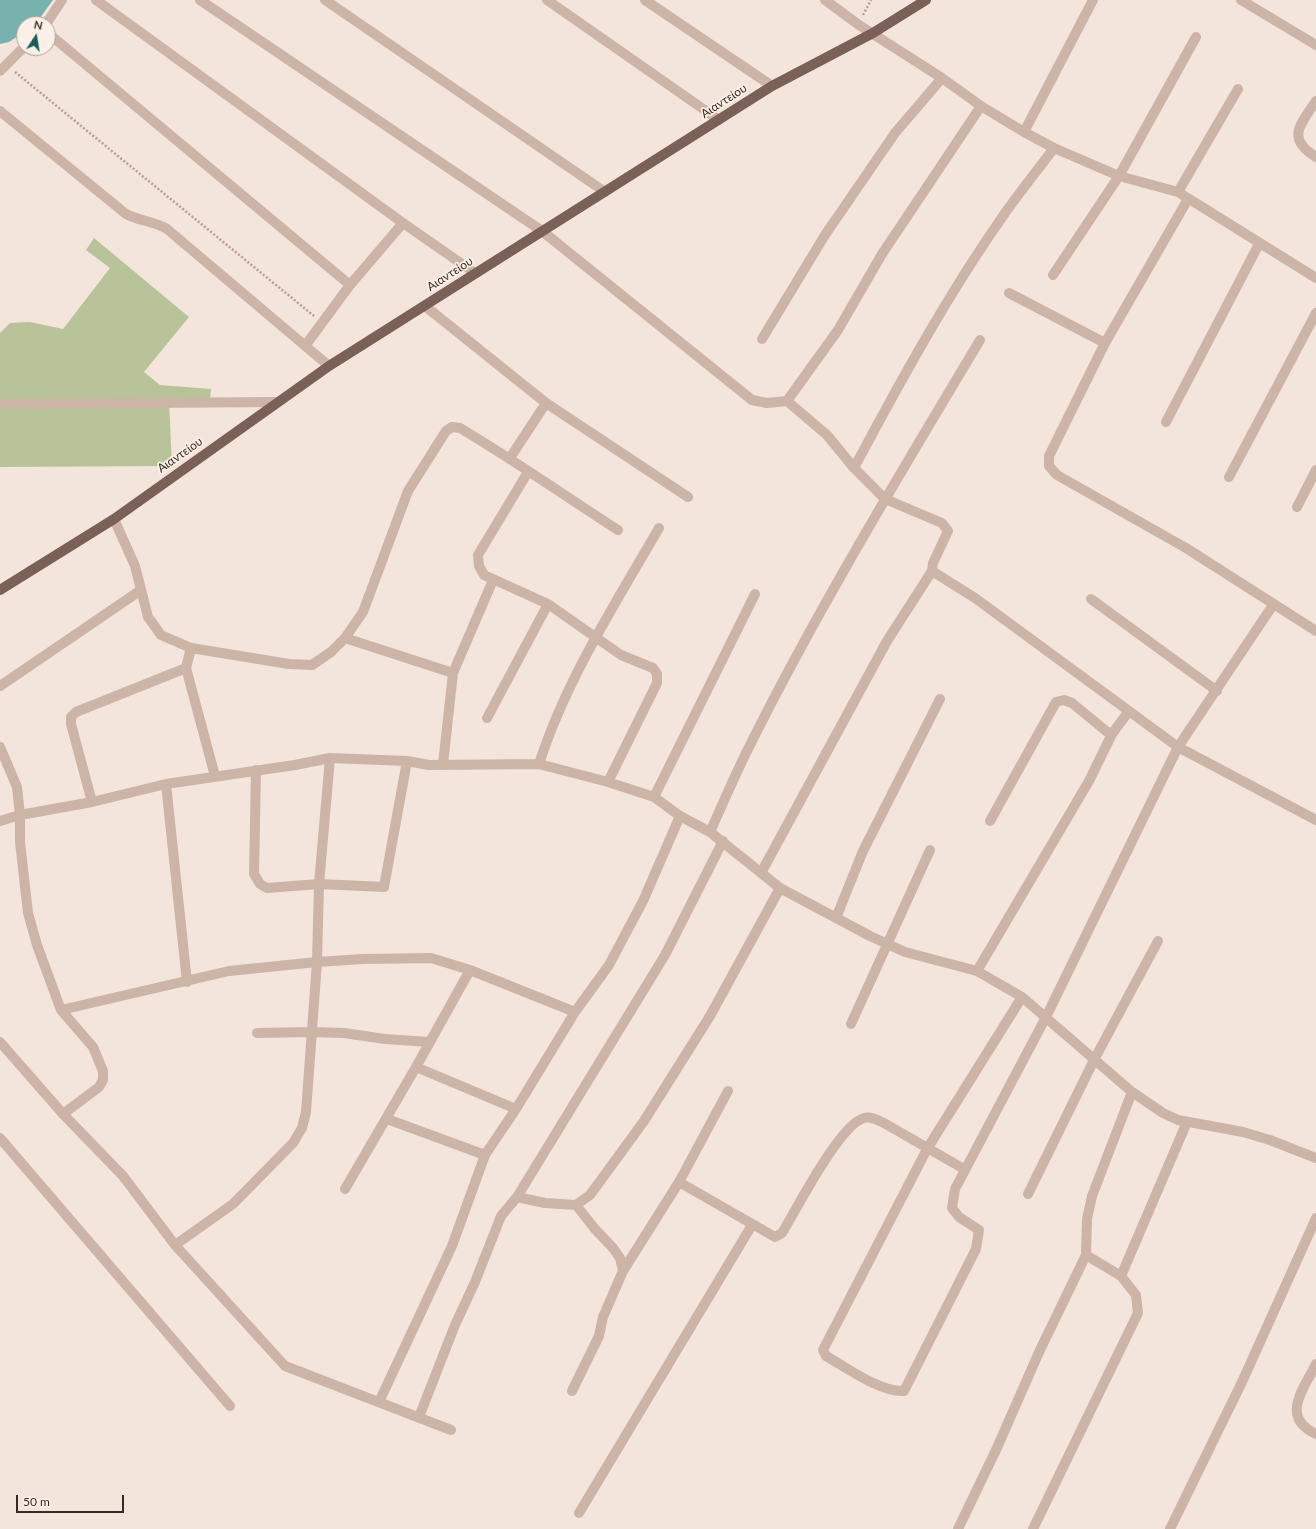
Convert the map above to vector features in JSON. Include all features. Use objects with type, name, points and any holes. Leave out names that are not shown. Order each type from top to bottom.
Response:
[{"type":"main road","name":"Αιαντείου","points":[[0,590],[114,519],[329,366],[772,86],[873,33],[926,0]]},
{"type":"street","points":[[51,16],[62,0]]},
{"type":"street","points":[[96,0],[403,223],[475,273]]},
{"type":"street","points":[[200,0],[542,231],[752,400],[767,403],[788,401],[827,435],[854,468],[885,499],[942,523],[946,527],[948,531],[933,563],[932,571],[887,641],[761,873]]},
{"type":"street","points":[[325,0],[605,192]]},
{"type":"street","points":[[547,0],[719,120]]},
{"type":"street","points":[[645,0],[772,86]]},
{"type":"street","points":[[826,0],[981,106],[1024,132],[1054,148],[1119,176],[1178,192],[1259,244],[1316,278]]},
{"type":"street","points":[[1024,132],[1093,0]]},
{"type":"street","points":[[1241,0],[1316,45]]},
{"type":"street","points":[[1053,275],[1119,176],[1196,37]]},
{"type":"street","points":[[56,40],[350,285]]},
{"type":"street","points":[[3,68],[16,55]]},
{"type":"street","points":[[762,339],[825,236],[895,133],[942,78]]},
{"type":"street","points":[[1178,192],[1238,89]]},
{"type":"street","points":[[1316,101],[1298,131],[1299,141],[1306,151],[1316,157]]},
{"type":"street","points":[[788,401],[838,330],[882,254],[981,106]]},
{"type":"street","points":[[0,111],[126,214],[135,219],[159,224],[167,229],[329,366]]},
{"type":"street","points":[[854,468],[899,384],[950,298],[1003,216],[1054,148]]},
{"type":"street","points":[[1188,199],[1106,343],[1049,456],[1049,466],[1057,475],[1186,548],[1273,605],[1316,631]]},
{"type":"street","points":[[305,346],[350,285],[403,223]]},
{"type":"street","points":[[1166,422],[1259,244]]},
{"type":"street","points":[[1009,293],[1106,343]]},
{"type":"street","points":[[425,306],[546,403],[688,497]]},
{"type":"street","points":[[1228,476],[1316,313]]},
{"type":"street","points":[[710,832],[748,748],[789,669],[885,499],[980,340]]},
{"type":"street","points":[[0,404],[277,402]]},
{"type":"street","points":[[510,458],[546,403]]},
{"type":"street","points":[[114,519],[135,566],[148,618],[161,635],[191,648],[289,664],[312,665],[331,652],[345,638],[363,612],[408,491],[446,430],[452,427],[460,428],[510,458],[528,472],[618,530]]},
{"type":"street","points":[[1297,507],[1316,470]]},
{"type":"street","points":[[528,472],[478,555],[478,566],[484,575],[548,604],[621,656],[653,668],[657,674],[657,683],[608,782]]},
{"type":"street","points":[[538,764],[559,708],[595,637],[659,528]]},
{"type":"street","points":[[932,571],[981,602],[1178,747],[1316,820]]},
{"type":"street","points":[[443,764],[453,674],[493,580]]},
{"type":"street","points":[[0,686],[141,590]]},
{"type":"street","points":[[654,797],[755,594]]},
{"type":"street","points":[[1092,599],[1217,691]]},
{"type":"street","points":[[487,718],[548,604]]},
{"type":"street","points":[[1022,997],[927,1149],[823,1350],[826,1356],[883,1387],[896,1392],[904,1391],[976,1249],[979,1230],[959,1218],[952,1208],[955,1189],[964,1169],[1046,1017],[1178,747],[1217,691],[1273,605]]},
{"type":"street","points":[[345,638],[453,674]]},
{"type":"street","points":[[191,648],[186,668],[215,776]]},
{"type":"street","points":[[92,802],[71,724],[71,717],[76,712],[186,668]]},
{"type":"street","points":[[836,918],[863,851],[940,699]]},
{"type":"street","points":[[990,821],[1056,702],[1064,700],[1072,703],[1106,731],[1112,734]]},
{"type":"street","points":[[977,971],[1089,781],[1112,734],[1129,711]]},
{"type":"street","points":[[0,747],[17,787],[20,814],[20,842],[28,913],[36,945],[61,1010],[93,1047],[103,1071],[103,1080],[99,1087],[63,1114]]},
{"type":"street","points":[[0,821],[20,814],[92,802],[166,784],[295,765],[330,758],[407,762],[429,765],[538,764],[608,782],[654,797],[680,816],[710,832],[723,841],[780,888],[905,952],[977,971],[1022,997],[1132,1092],[1164,1113],[1187,1122],[1244,1132],[1270,1140],[1316,1158]]},
{"type":"street","points":[[175,1245],[233,1204],[293,1143],[302,1128],[306,1112],[317,962],[319,884],[330,758]]},
{"type":"street","points":[[256,770],[254,874],[260,884],[267,888],[319,884],[384,886],[407,762]]},
{"type":"street","points":[[166,784],[187,982]]},
{"type":"street","points":[[379,1402],[452,1246],[485,1155],[516,1109],[575,1012],[609,965],[643,901],[680,816]]},
{"type":"street","points":[[419,1417],[455,1325],[475,1282],[501,1216],[517,1197],[665,955],[723,841]]},
{"type":"street","points":[[851,1024],[930,850]]},
{"type":"street","points":[[517,1197],[545,1203],[576,1205],[590,1195],[648,1114],[710,1016],[780,888]]},
{"type":"street","points":[[1028,1194],[1094,1058],[1158,941]]},
{"type":"street","points":[[61,1010],[187,982],[229,971],[363,959],[431,958],[470,970],[575,1012]]},
{"type":"street","points":[[345,1189],[387,1119],[470,970]]},
{"type":"street","points":[[257,1033],[311,1032],[430,1042]]},
{"type":"street","points":[[0,1042],[63,1114],[124,1176],[175,1245],[285,1366],[451,1430]]},
{"type":"street","points":[[416,1067],[516,1109]]},
{"type":"street","points":[[572,1391],[599,1336],[602,1317],[623,1271],[679,1182],[728,1091]]},
{"type":"street","points":[[958,1529],[996,1450],[1040,1350],[1086,1255],[1087,1219],[1092,1196],[1132,1092]]},
{"type":"street","points":[[679,1182],[752,1225],[775,1236],[782,1233],[843,1134],[860,1120],[874,1118],[964,1169]]},
{"type":"street","points":[[387,1119],[485,1155]]},
{"type":"street","points":[[1121,1276],[1187,1122]]},
{"type":"street","points":[[0,1138],[230,1406]]},
{"type":"street","points":[[576,1205],[595,1229],[613,1248],[620,1258],[623,1271]]},
{"type":"street","points":[[1170,1529],[1242,1382],[1316,1218]]},
{"type":"street","points":[[579,1513],[752,1225]]},
{"type":"street","points":[[1033,1529],[1138,1313],[1136,1296],[1121,1276],[1086,1255]]},
{"type":"street","points":[[1316,1364],[1296,1407],[1296,1418],[1305,1428],[1316,1434]]},
{"type":"path","points":[[3,68],[322,322]]},
{"type":"green space","points":[[94,238],[189,317],[144,372],[160,385],[211,389],[210,400],[169,401],[172,466],[0,467],[0,333],[10,323],[30,322],[63,329],[110,268],[86,250]]},
{"type":"water","points":[[0,0],[53,0],[41,16],[16,16],[16,37],[9,42],[0,44]]}]
